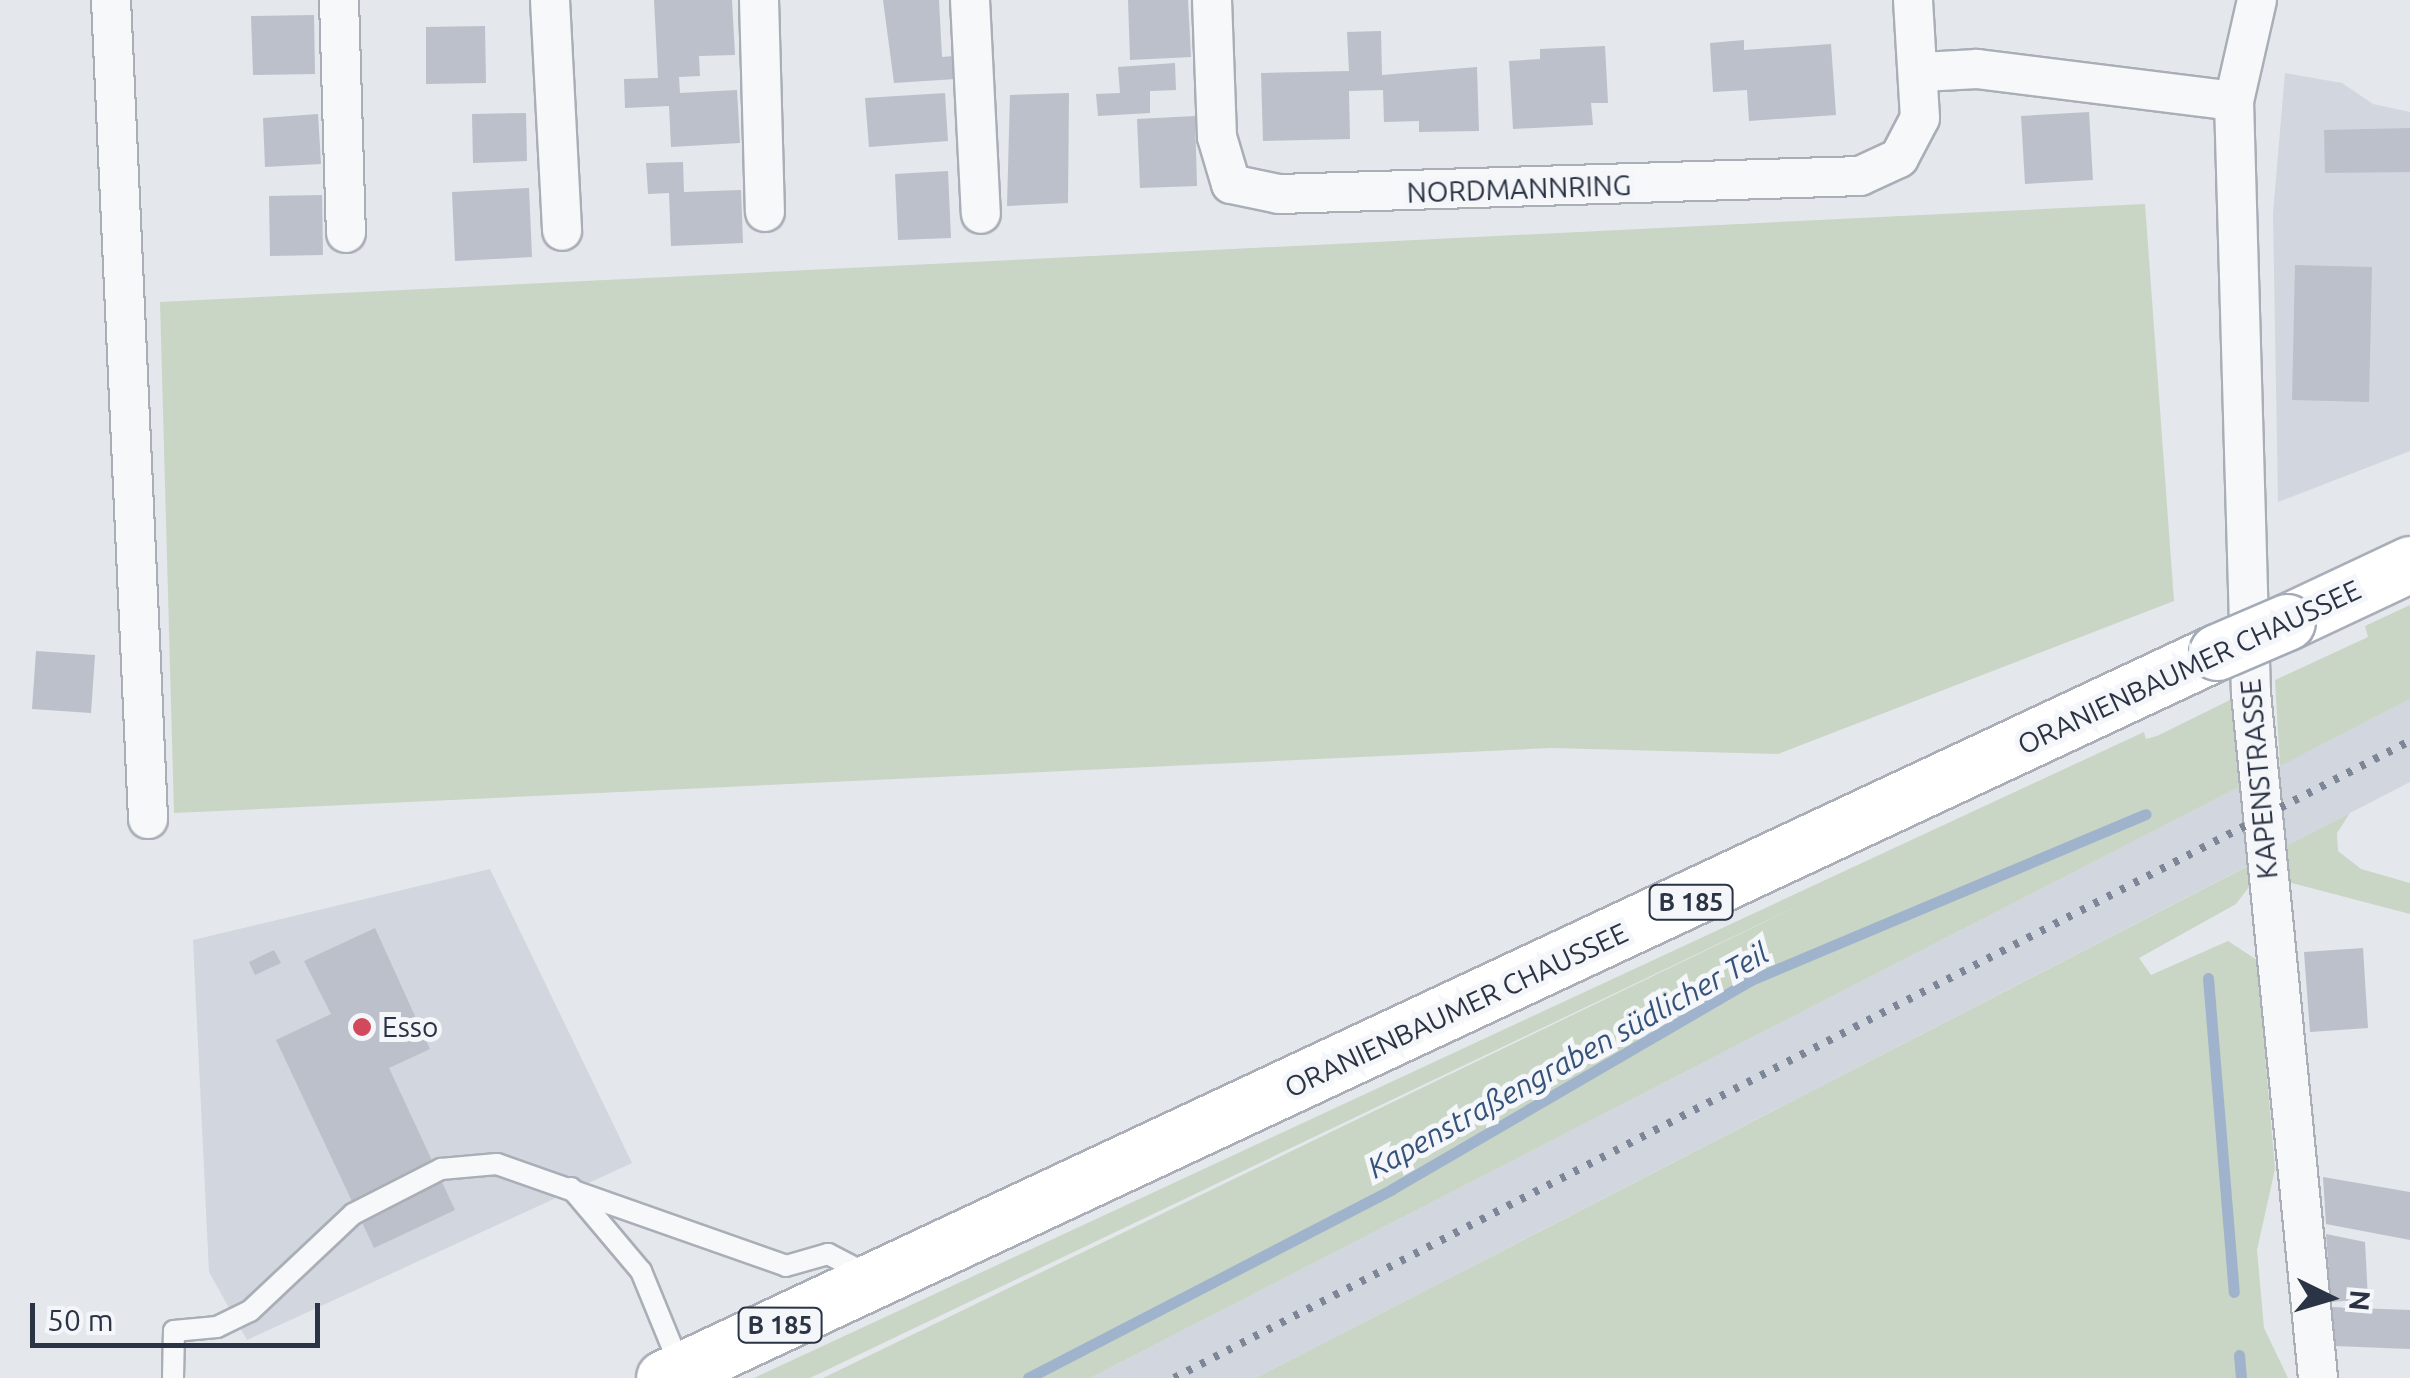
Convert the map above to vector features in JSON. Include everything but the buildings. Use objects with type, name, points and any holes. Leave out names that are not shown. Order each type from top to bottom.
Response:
[{"type":"main road","name":"ORANIENBAUMER CHAUSSEE","points":[[673,1374],[2410,564]]},
{"type":"street","points":[[112,0],[148,819]]},
{"type":"street","points":[[339,0],[346,233]]},
{"type":"street","points":[[550,0],[562,230]]},
{"type":"street","points":[[759,0],[765,212]]},
{"type":"street","points":[[970,0],[981,214]]},
{"type":"street","name":"NORDMANNRING","points":[[1212,0],[1217,137],[1232,184],[1279,194],[1860,176],[1899,158],[1920,118],[1922,72],[1913,0]]},
{"type":"street","name":"KAPENSTRASSE","points":[[2257,0],[2234,101],[2251,693],[2318,1378]]},
{"type":"street","points":[[1922,72],[1977,69],[2234,101]]},
{"type":"lane","points":[[174,1378],[174,1332],[217,1327],[250,1311],[353,1214],[442,1169],[497,1164],[567,1182],[719,1246],[786,1266],[828,1254],[878,1279]]},
{"type":"lane","points":[[567,1182],[641,1272],[673,1374]]},
{"type":"shaded area","points":[[2285,73],[2342,83],[2373,104],[2410,112],[2410,451],[2278,502],[2273,213]]},
{"type":"shaded area","points":[[2410,699],[2410,782],[1256,1378],[1090,1378]]},
{"type":"shaded area","points":[[490,869],[632,1163],[247,1340],[209,1272],[193,940]]},
{"type":"green space","points":[[2145,204],[2174,601],[1778,754],[1551,748],[174,813],[160,302]]},
{"type":"green space","points":[[2410,605],[2410,699],[2280,766],[2275,680],[2368,637],[2365,626]]},
{"type":"green space","points":[[2234,698],[2239,787],[1090,1378],[823,1378],[1810,900],[810,1378],[754,1378],[2144,732],[2146,739],[2157,736]]},
{"type":"green space","points":[[2350,813],[2337,833],[2338,851],[2361,869],[2410,883],[2410,914],[2280,880],[2282,848]]},
{"type":"green space","points":[[2250,865],[2252,883],[2236,904],[2139,958],[2151,975],[2228,941],[2257,960],[2275,1169],[2257,1250],[2264,1328],[2288,1378],[1256,1378]]},
{"type":"waterway","name":"Kapenstraßengraben südlicher Teil","points":[[1028,1378],[1392,1189],[1751,980],[2145,814]]},
{"type":"waterway","name":"Kapenstraßengraben südlicher Teil","points":[[2208,978],[2234,1292]]},
{"type":"waterway","name":"Kapenstraßengraben südlicher Teil","points":[[2239,1355],[2241,1378]]},
{"type":"railway","points":[[1174,1378],[2410,741]]},
{"type":"place","name":"Esso","points":[[362,1027]]}]
